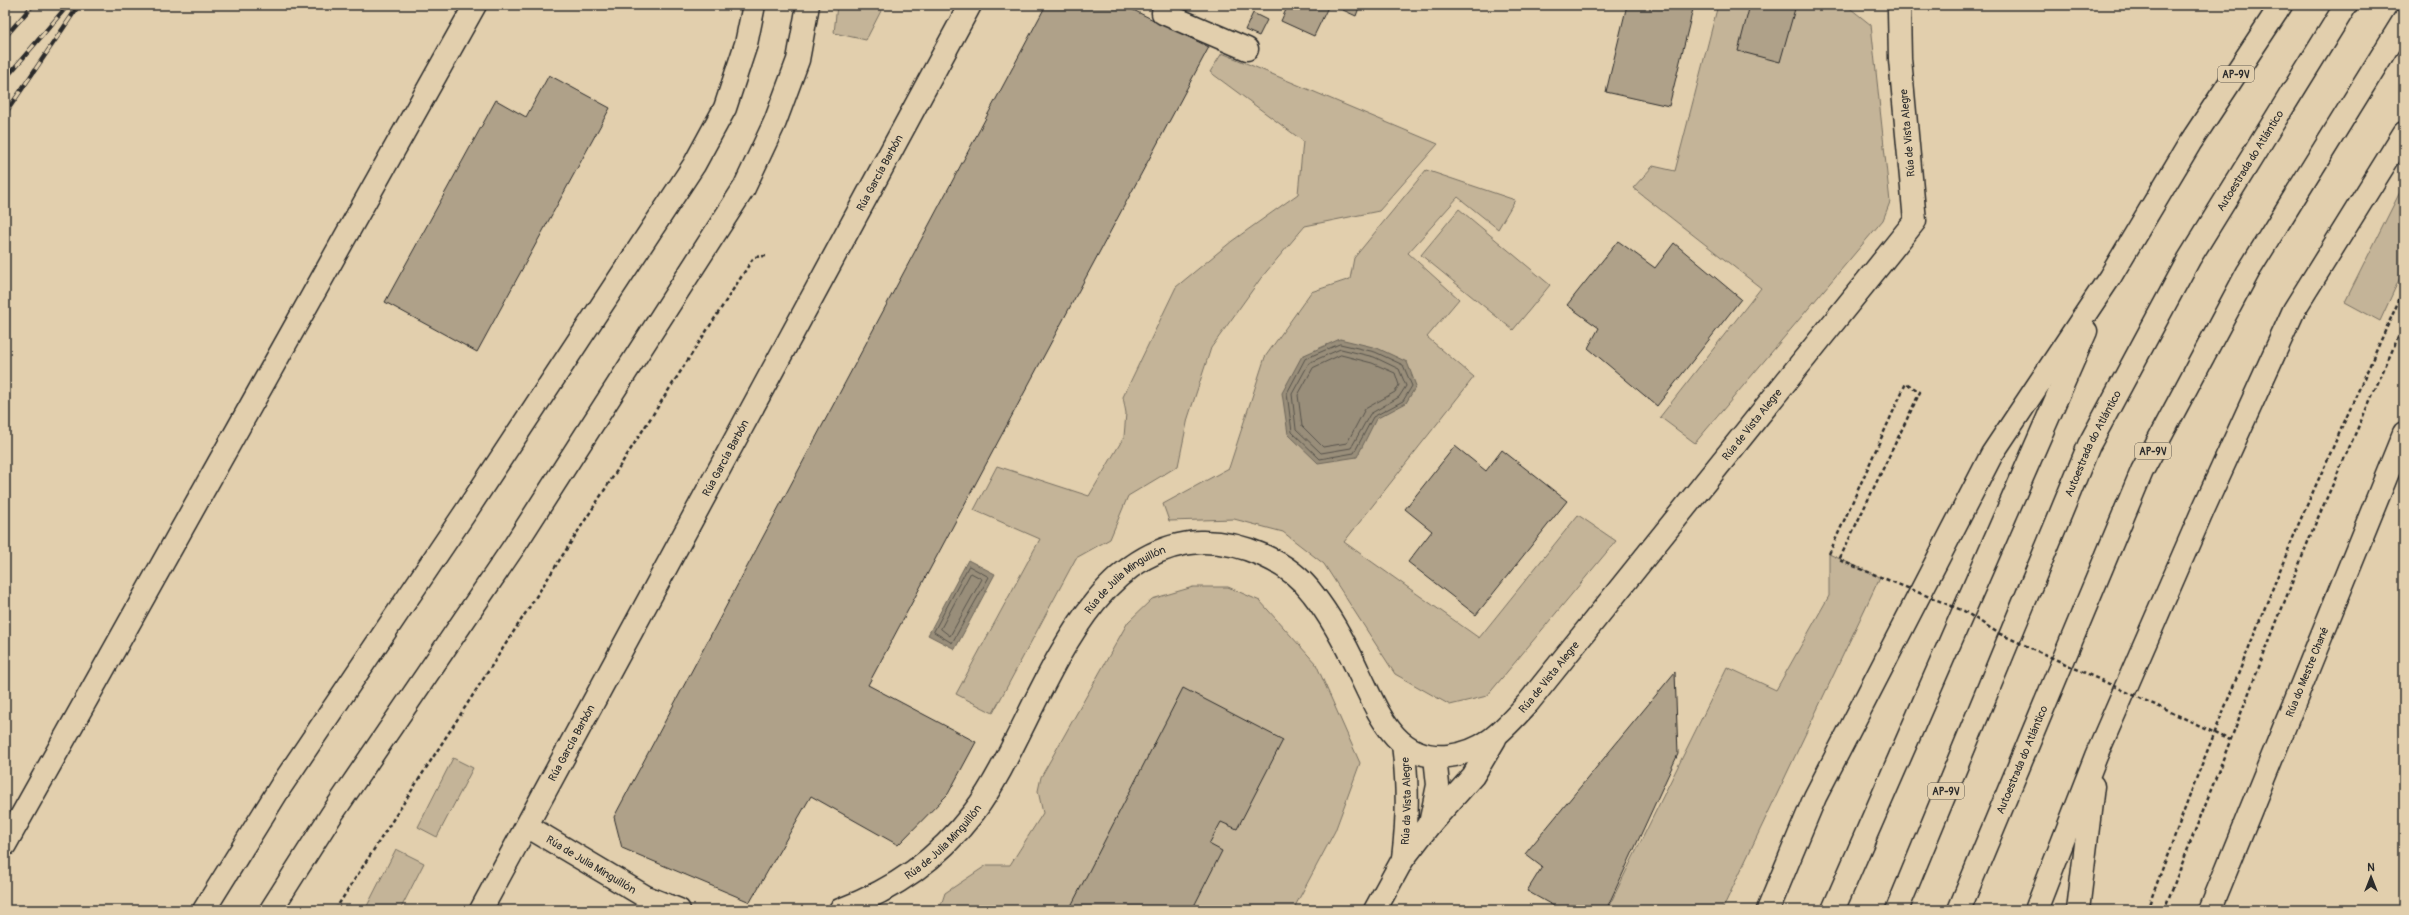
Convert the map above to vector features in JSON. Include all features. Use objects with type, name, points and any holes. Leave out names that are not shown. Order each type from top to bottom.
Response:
[{"type":"main road","points":[[5,845],[475,5]]},
{"type":"main road","points":[[204,910],[281,786],[472,504],[694,165],[725,108],[746,44],[754,5]]},
{"type":"main road","points":[[271,910],[332,814],[515,545],[744,188],[775,122],[798,60],[808,5]]},
{"type":"main road","name":"Rúa García Barbón","points":[[481,910],[970,5]]},
{"type":"main road","points":[[1164,5],[1164,13],[1247,49]]},
{"type":"main road","name":"AP-9V","points":[[1768,910],[1815,797],[1992,454],[2110,277],[2190,143],[2281,5]]},
{"type":"main road","name":"Autoestrada do Atlántico","points":[[1897,910],[2089,445],[2189,259],[2346,5]]},
{"type":"main road","name":"Rúa de Vista Alegre","points":[[1435,757],[1457,755],[1495,739],[1528,703],[1915,221],[1900,59],[1897,7]]},
{"type":"main road","name":"Autoestrada do Atlántico","points":[[1959,910],[2142,471],[2248,272],[2404,20]]},
{"type":"main road","points":[[2036,910],[2096,756],[2203,510],[2294,310],[2404,133]]},
{"type":"main road","name":"AP-9V","points":[[1833,910],[2110,277]]},
{"type":"main road","name":"Rúa do Mestre Chané","points":[[2210,910],[2404,434]]},
{"type":"main road","name":"Rúa de Julia Minguillón","points":[[840,910],[873,897],[904,880],[956,833],[974,811],[994,781],[1070,639],[1090,606],[1110,583],[1135,564],[1164,550],[1200,542],[1233,546],[1262,555],[1290,571],[1312,592],[1358,670],[1374,706],[1388,728],[1403,744],[1420,754],[1435,757]]},
{"type":"main road","name":"Rúa da Vista Alegre","points":[[1375,910],[1403,859],[1430,824],[1473,776],[1495,739]]},
{"type":"main road","name":"Rúa da Vista Alegre","points":[[1403,744],[1408,790],[1408,817],[1403,859]]},
{"type":"main road","points":[[2078,910],[2096,756]]},
{"type":"main road","name":"Rúa da Vista Alegre","points":[[1430,824],[1438,784],[1435,757]]},
{"type":"main road","name":"Rúa de Julia Minguillón","points":[[527,826],[646,897],[679,910]]},
{"type":"path","points":[[334,910],[754,257],[766,256]]},
{"type":"path","points":[[2147,910],[2299,523],[2404,289]]},
{"type":"path","points":[[2164,910],[2313,529],[2404,324]]},
{"type":"path","points":[[1829,554],[1906,383],[1920,392],[1839,560],[1964,611],[1998,633],[2230,740]]},
{"type":"shaded area","points":[[837,5],[884,5],[866,40],[834,33]]},
{"type":"shaded area","points":[[1718,5],[1846,5],[1871,25],[1890,202],[1883,220],[1695,443],[1660,417],[1761,288],[1633,188],[1653,166],[1675,171]]},
{"type":"shaded area","points":[[1222,53],[1438,144],[1379,211],[1305,226],[1261,278],[1211,348],[1188,418],[1178,466],[1128,496],[1110,539],[1076,558],[993,713],[956,694],[1040,539],[974,510],[997,466],[1089,496],[1124,437],[1126,413],[1123,397],[1176,287],[1232,241],[1298,194],[1303,141],[1210,72]]},
{"type":"shaded area","points":[[1426,170],[1515,200],[1498,229],[1458,197],[1408,253],[1459,299],[1427,337],[1474,377],[1344,542],[1479,638],[1578,515],[1616,541],[1487,696],[1450,705],[1395,674],[1324,564],[1283,532],[1234,519],[1169,521],[1163,504],[1229,468],[1265,357],[1311,292],[1350,279],[1354,258]]},
{"type":"shaded area","points":[[2404,184],[2404,269],[2380,321],[2345,302]]},
{"type":"shaded area","points":[[1459,209],[1550,285],[1513,330],[1421,255]]},
{"type":"shaded area","points":[[1829,554],[1880,577],[1722,910],[1607,910],[1727,667],[1776,690],[1829,596]]},
{"type":"shaded area","points":[[1193,587],[1228,587],[1260,601],[1316,664],[1360,763],[1335,831],[1293,910],[931,910],[941,905],[945,893],[987,865],[1010,865],[1043,813],[1038,791],[1041,777],[1128,622],[1152,599]]},
{"type":"shaded area","points":[[453,758],[473,768],[437,837],[418,827]]},
{"type":"shaded area","points":[[396,849],[424,863],[400,910],[365,910]]},
{"type":"water","points":[[1340,339],[1377,348],[1407,362],[1416,386],[1406,403],[1376,419],[1357,457],[1318,463],[1288,434],[1282,393],[1302,356]]},
{"type":"water","points":[[968,560],[995,574],[955,649],[928,635]]},
{"type":"building","points":[[1046,5],[1123,5],[1209,47],[868,685],[976,742],[948,794],[898,845],[811,796],[750,902],[622,848],[614,817]]},
{"type":"building","points":[[1288,5],[1329,5],[1314,36],[1281,21]]},
{"type":"building","points":[[1332,5],[1360,5],[1356,16]]},
{"type":"building","points":[[1627,5],[1694,5],[1669,106],[1606,92]]},
{"type":"building","points":[[1750,5],[1796,5],[1780,62],[1738,51]]},
{"type":"building","points":[[1253,13],[1267,20],[1259,36],[1245,30]]},
{"type":"building","points":[[549,75],[610,108],[477,352],[385,302],[496,100],[526,117]]},
{"type":"building","points":[[1618,241],[1655,268],[1674,243],[1741,299],[1657,406],[1588,348],[1599,328],[1567,305]]},
{"type":"building","points":[[1455,446],[1486,471],[1502,450],[1567,501],[1476,615],[1408,562],[1432,531],[1405,509]]},
{"type":"building","points":[[1675,672],[1678,754],[1606,910],[1561,910],[1527,891],[1542,867],[1525,854]]},
{"type":"building","points":[[1183,688],[1283,740],[1237,829],[1221,822],[1209,844],[1222,851],[1192,910],[1069,910]]},
{"type":"railway","points":[[5,37],[33,5]]},
{"type":"railway","points":[[5,79],[68,5]]},
{"type":"railway","points":[[5,114],[79,5]]}]
